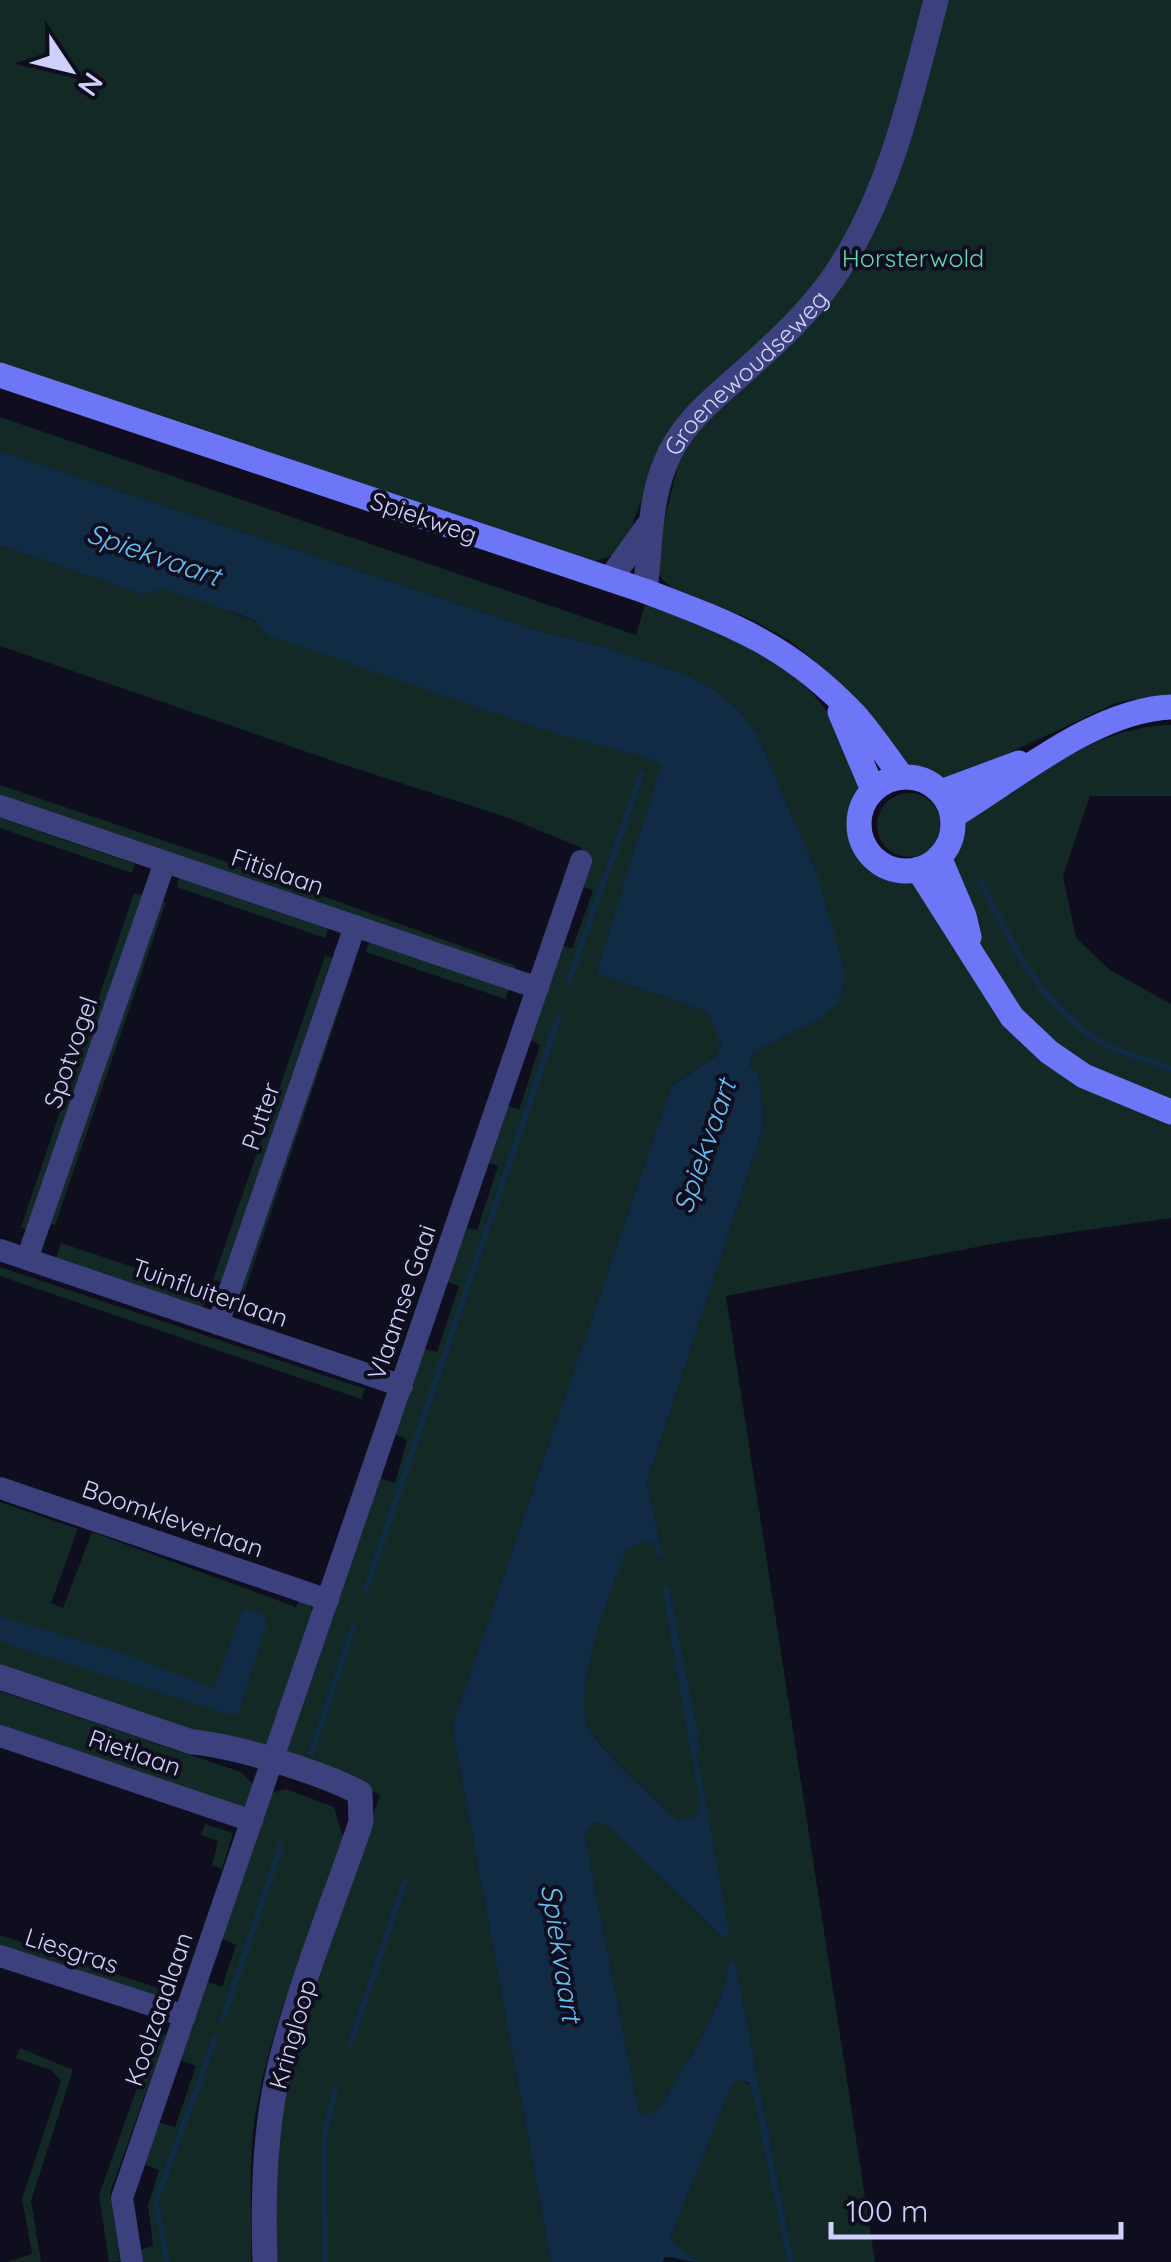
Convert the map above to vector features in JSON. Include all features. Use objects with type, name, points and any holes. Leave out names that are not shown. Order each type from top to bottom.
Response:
[{"type":"main road","name":"Spiekweg","points":[[0,375],[644,591],[760,638],[810,671],[858,718],[902,777]]},
{"type":"main road","name":"Spiekweg","points":[[831,692],[873,790]]},
{"type":"main road","points":[[941,792],[1038,758],[1120,720],[1154,708],[1171,707]]},
{"type":"main road","points":[[952,816],[1014,778],[1038,758]]},
{"type":"main road","points":[[902,777],[930,783],[941,792],[952,816],[953,831],[929,863],[903,871],[888,867],[865,847],[859,818],[873,790],[902,777]]},
{"type":"main road","points":[[929,863],[953,929],[1012,1016],[1049,1052],[1084,1076],[1171,1112]]},
{"type":"street","name":"Groenewoudseweg","points":[[644,591],[650,554],[648,526],[664,466],[678,437],[704,407],[808,311],[870,217],[899,138],[936,0]]},
{"type":"street","name":"Groenewoudseweg","points":[[610,580],[648,526]]},
{"type":"street","name":"Fitislaan","points":[[0,806],[538,988]]},
{"type":"street","name":"Vlaamse Gaai","points":[[270,1769],[581,861]]},
{"type":"street","name":"Spotvogel","points":[[27,1259],[164,862]]},
{"type":"street","name":"Putter","points":[[218,1324],[355,926]]},
{"type":"street","name":"Tuinfluiterlaan","points":[[0,1250],[402,1386]]},
{"type":"street","name":"Boomkleverlaan","points":[[0,1488],[328,1600]]},
{"type":"street","name":"Kringloop","points":[[0,1677],[192,1742],[211,1757],[270,1769],[352,1805],[362,1814],[274,2090],[267,2138],[265,2262]]},
{"type":"street","name":"Rietlaan","points":[[0,1736],[252,1822]]},
{"type":"street","name":"Koolzaadlaan","points":[[132,2262],[122,2198],[270,1769]]},
{"type":"street","name":"Liesgras","points":[[0,1957],[185,2016]]},
{"type":"green space","name":"Horsterwold","points":[[0,0],[1171,0],[1171,694],[1118,702],[947,782],[907,769],[825,670],[792,642],[753,620],[675,590],[662,579],[656,566],[658,544],[679,462],[641,501],[625,543],[608,557],[592,562],[0,364]]},
{"type":"green space","points":[[0,417],[636,635],[645,604],[748,646],[794,677],[832,718],[860,783],[851,822],[855,843],[876,868],[895,879],[919,880],[949,862],[961,822],[1061,759],[1115,735],[1171,725],[1171,796],[1090,796],[1063,876],[1076,938],[1110,970],[1171,1004],[1171,1218],[997,1243],[726,1296],[875,2262],[794,2262],[735,1960],[729,1961],[720,1998],[660,2108],[645,2115],[639,2113],[585,1835],[594,1822],[608,1826],[722,1937],[730,1936],[692,1745],[700,1805],[694,1817],[679,1820],[596,1739],[585,1713],[585,1692],[595,1641],[626,1549],[646,1541],[653,1544],[657,1557],[663,1555],[647,1483],[764,1125],[759,1075],[749,1065],[754,1052],[819,1019],[817,873],[757,734],[738,709],[712,688],[687,675],[607,648],[539,631],[0,451]]},
{"type":"green space","points":[[0,545],[143,595],[162,587],[467,700],[662,766],[596,973],[707,1012],[721,1042],[716,1056],[671,1087],[452,1726],[551,2262],[275,2262],[276,2130],[294,2045],[380,1795],[287,1756],[287,1747],[376,1477],[395,1483],[407,1440],[393,1433],[421,1348],[437,1352],[459,1286],[444,1281],[462,1227],[477,1230],[498,1166],[485,1161],[505,1105],[519,1110],[540,1045],[526,1037],[557,943],[572,949],[593,891],[578,884],[588,857],[580,847],[509,818],[0,646]]},
{"type":"green space","points":[[0,785],[516,966],[513,972],[0,800]]},
{"type":"green space","points":[[909,793],[932,802],[941,825],[932,848],[909,857],[886,848],[877,825],[886,802]]},
{"type":"green space","points":[[0,818],[135,864],[132,873],[0,828]]},
{"type":"green space","points":[[179,876],[328,928],[325,938],[177,887]]},
{"type":"green space","points":[[134,893],[142,895],[29,1231],[21,1227]]},
{"type":"green space","points":[[156,899],[166,902],[55,1225],[47,1223]]},
{"type":"green space","points":[[369,941],[509,989],[505,999],[366,952]]},
{"type":"green space","points":[[325,956],[332,958],[221,1282],[213,1280]]},
{"type":"green space","points":[[346,964],[354,966],[242,1299],[235,1296]]},
{"type":"green space","points":[[61,1243],[208,1292],[202,1310],[55,1261]]},
{"type":"green space","points":[[0,1267],[365,1389],[361,1399],[0,1276]]},
{"type":"green space","points":[[0,1502],[78,1529],[51,1603],[63,1608],[92,1532],[296,1607],[300,1597],[309,1602],[313,1614],[267,1747],[232,1744],[0,1670]]},
{"type":"green space","points":[[0,1691],[241,1772],[253,1784],[253,1797],[243,1807],[0,1729]]},
{"type":"green space","points":[[286,1789],[334,1807],[343,1837],[265,2067],[251,2161],[251,2262],[142,2262],[140,2250],[153,2246],[148,2205],[159,2170],[144,2164],[158,2122],[175,2127],[196,2066],[181,2060],[207,1982],[222,1987],[236,1945],[222,1939],[271,1793]]},
{"type":"green space","points":[[205,1824],[233,1833],[222,1869],[212,1865],[218,1841],[201,1835]]},
{"type":"green space","points":[[0,1935],[167,1991],[163,2002],[0,1946]]},
{"type":"green space","points":[[159,2026],[166,2036],[110,2193],[120,2261],[109,2262],[99,2195]]},
{"type":"green space","points":[[20,2048],[73,2070],[31,2201],[41,2262],[8,2262],[32,2254],[22,2199],[61,2081],[51,2070],[16,2058]]},
{"type":"green space","points":[[740,2080],[753,2091],[756,2102],[787,2262],[699,2262],[670,2239],[732,2083]]},
{"type":"water","name":"Spiekvaart","points":[[0,451],[539,631],[607,648],[687,675],[712,688],[738,709],[757,734],[817,873],[845,974],[838,1002],[819,1019],[754,1052],[749,1065],[759,1075],[764,1125],[647,1483],[663,1555],[657,1557],[653,1544],[646,1541],[626,1550],[595,1641],[585,1692],[590,1730],[604,1749],[665,1810],[679,1820],[694,1817],[700,1805],[662,1587],[669,1586],[701,1751],[696,1749],[730,1936],[723,1938],[608,1826],[594,1822],[585,1835],[639,2113],[645,2115],[660,2108],[720,1998],[729,1961],[735,1960],[794,2262],[787,2262],[752,2090],[740,2080],[732,2084],[670,2239],[699,2262],[664,2257],[663,2262],[551,2262],[452,1726],[671,1087],[716,1056],[721,1043],[707,1012],[596,973],[661,766],[653,760],[557,734],[269,636],[255,620],[162,588],[143,595],[0,545]]},
{"type":"water","points":[[247,1609],[265,1615],[267,1623],[239,1711],[234,1716],[0,1642],[0,1616],[125,1654],[214,1688],[240,1616]]},
{"type":"waterway","points":[[569,980],[642,773]]},
{"type":"waterway","points":[[981,882],[1029,970],[1060,1009],[1099,1041],[1171,1069]]},
{"type":"waterway","points":[[365,1591],[559,1016]]},
{"type":"waterway","points":[[311,1753],[353,1627]]},
{"type":"waterway","points":[[223,2018],[281,1844]]},
{"type":"waterway","points":[[350,2044],[405,1881]]},
{"type":"waterway","points":[[167,2262],[156,2201],[215,2038]]},
{"type":"waterway","points":[[325,2262],[324,2139],[335,2090]]}]
